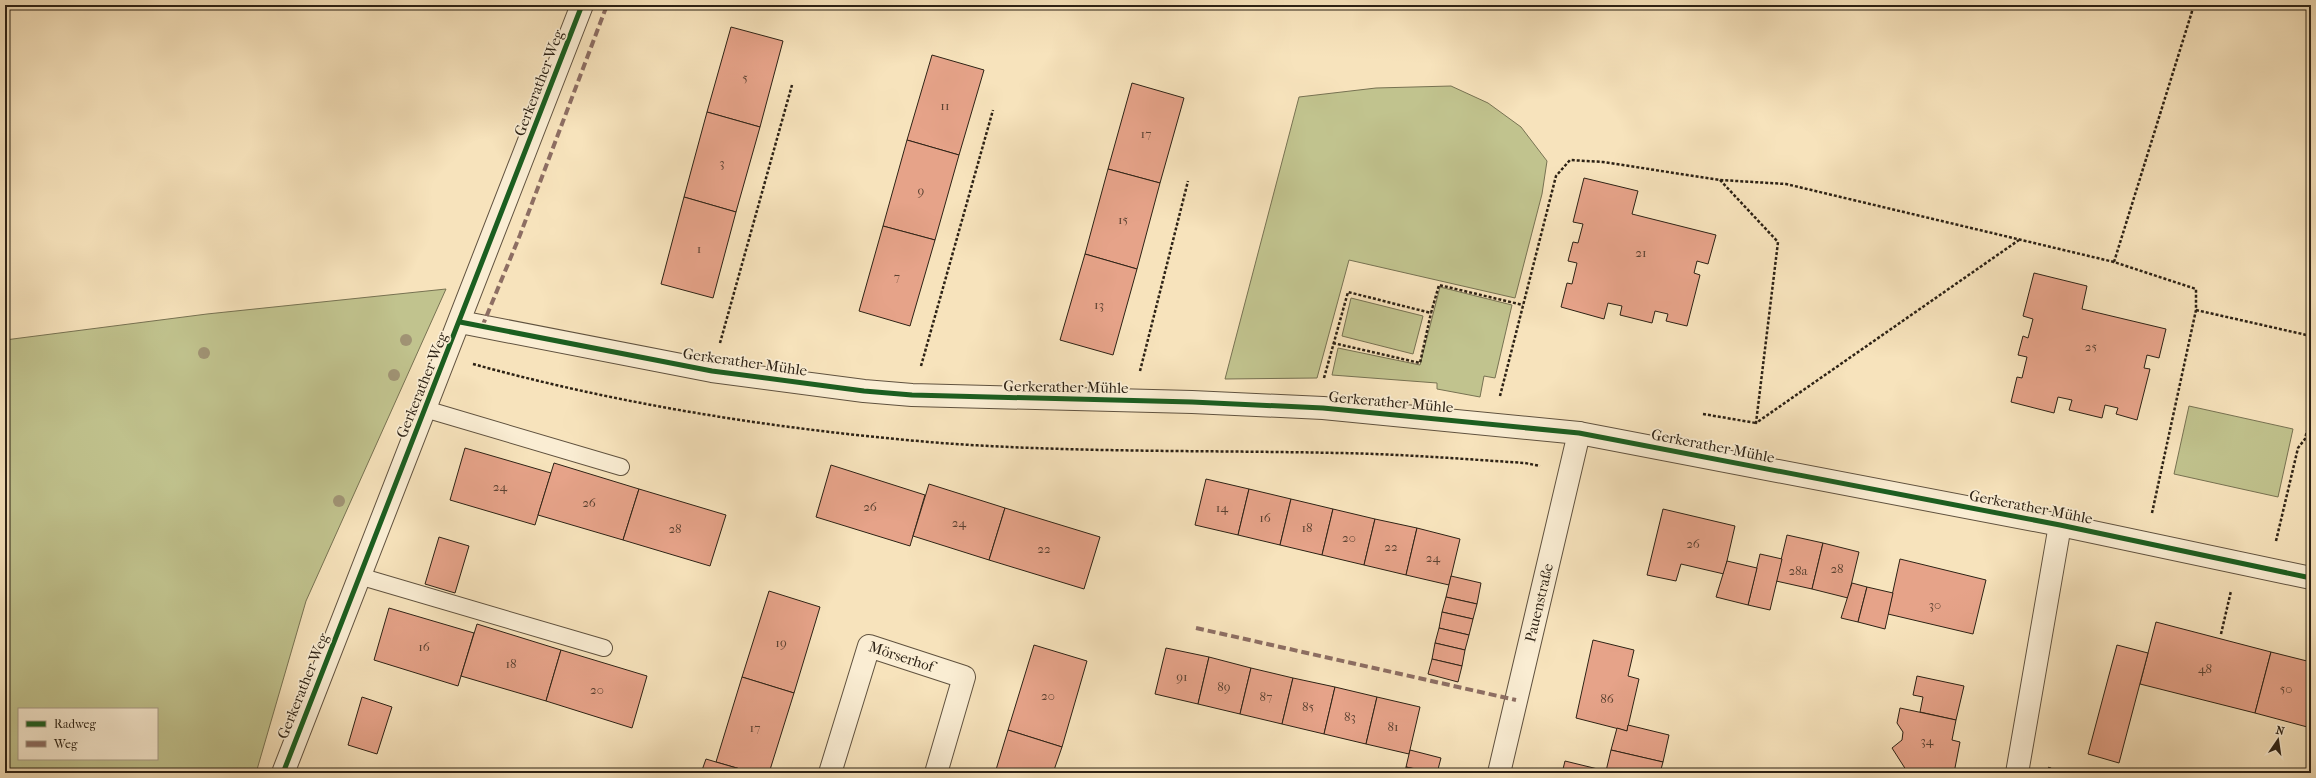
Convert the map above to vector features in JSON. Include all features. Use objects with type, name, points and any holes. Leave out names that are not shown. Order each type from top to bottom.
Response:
[{"type":"street","name":"Gerkerather Weg","points":[[283,773],[424,409],[460,322],[582,5]]},
{"type":"street","name":"Gerkerather Mühle","points":[[460,322],[712,371],[864,391],[912,395],[1132,400],[1317,408],[1493,423],[1579,433],[2060,524],[2311,578]]},
{"type":"street","name":"Pauenstraße","points":[[1499,773],[1579,433]]},
{"type":"street","name":"Gerkerather Mühle","points":[[2017,773],[2060,524]]},
{"type":"street","name":"Mörserhof","points":[[830,773],[869,646],[964,677],[936,773]]},
{"type":"lane","points":[[424,409],[621,467]]},
{"type":"lane","points":[[359,576],[604,648]]},
{"type":"path","points":[[2114,262],[2194,5]]},
{"type":"path","points":[[712,371],[792,85]]},
{"type":"path","points":[[912,395],[993,110]]},
{"type":"path","points":[[1493,423],[1556,176],[1570,160],[1603,162],[1720,180],[1786,184],[2114,262],[2196,289],[2196,310],[2146,543]]},
{"type":"path","points":[[1720,180],[1778,242],[1756,423]]},
{"type":"path","points":[[1132,400],[1188,181]]},
{"type":"path","points":[[1703,414],[1756,423],[2019,239]]},
{"type":"path","points":[[1333,344],[1420,363],[1439,284],[1523,305]]},
{"type":"path","points":[[1317,408],[1348,292],[1431,313]]},
{"type":"path","points":[[2196,310],[2311,336]]},
{"type":"path","points":[[446,357],[531,380],[666,408],[815,430],[930,442],[1056,448],[1343,453],[1525,463],[1570,472]]},
{"type":"path","points":[[2270,569],[2298,448],[2305,439],[2311,415]]},
{"type":"path","points":[[2222,634],[2238,563]]},
{"type":"green space","points":[[1451,86],[1488,103],[1521,127],[1547,161],[1542,194],[1515,298],[1349,260],[1317,378],[1225,379],[1299,97],[1376,88]]},
{"type":"green space","points":[[1440,287],[1512,305],[1495,378],[1484,376],[1480,397],[1437,389],[1437,383],[1332,375],[1338,348],[1420,365]]},
{"type":"green space","points":[[446,289],[306,601],[256,773],[5,773],[5,340],[207,314]]},
{"type":"green space","points":[[1351,298],[1423,316],[1413,354],[1342,336]]},
{"type":"green space","points":[[2189,406],[2293,429],[2278,497],[2174,474]]},
{"type":"building","points":[[731,27],[783,41],[760,127],[707,112]]},
{"type":"building","points":[[932,55],[984,70],[959,155],[907,140]]},
{"type":"building","points":[[1132,83],[1184,98],[1160,183],[1108,169]]},
{"type":"building","points":[[707,112],[760,127],[736,212],[684,197]]},
{"type":"building","points":[[907,140],[959,155],[935,240],[883,226]]},
{"type":"building","points":[[1108,169],[1160,183],[1137,269],[1085,254]]},
{"type":"building","points":[[1584,178],[1638,191],[1632,214],[1716,235],[1708,264],[1697,261],[1694,273],[1700,275],[1687,326],[1666,321],[1668,314],[1655,311],[1652,323],[1620,315],[1622,306],[1608,303],[1604,319],[1561,307],[1567,283],[1572,284],[1577,263],[1568,261],[1573,242],[1578,243],[1583,224],[1573,222]]},
{"type":"building","points":[[684,197],[736,212],[713,298],[661,284]]},
{"type":"building","points":[[883,226],[935,240],[910,326],[859,311]]},
{"type":"building","points":[[1085,254],[1137,269],[1113,355],[1060,340]]},
{"type":"building","points":[[2034,273],[2087,286],[2082,309],[2166,329],[2159,358],[2147,355],[2144,368],[2150,369],[2137,420],[2116,414],[2118,408],[2105,405],[2102,418],[2069,410],[2072,400],[2058,397],[2054,413],[2011,402],[2017,377],[2022,378],[2027,357],[2018,355],[2023,336],[2028,338],[2033,319],[2023,316]]},
{"type":"building","points":[[465,448],[551,473],[535,525],[450,500]]},
{"type":"building","points":[[554,463],[639,489],[623,540],[538,515]]},
{"type":"building","points":[[831,465],[925,495],[910,546],[816,517]]},
{"type":"building","points":[[1206,479],[1249,489],[1238,535],[1195,525]]},
{"type":"building","points":[[929,484],[1005,508],[989,560],[913,536]]},
{"type":"building","points":[[639,489],[726,515],[710,566],[623,540]]},
{"type":"building","points":[[1249,489],[1291,499],[1280,545],[1238,535]]},
{"type":"building","points":[[1291,499],[1333,509],[1322,555],[1280,545]]},
{"type":"building","points":[[1005,508],[1100,537],[1084,589],[989,560]]},
{"type":"building","points":[[1333,509],[1375,519],[1364,565],[1322,555]]},
{"type":"building","points":[[1663,509],[1735,526],[1724,574],[1681,564],[1676,581],[1647,575]]},
{"type":"building","points":[[1375,519],[1417,528],[1406,575],[1364,565]]},
{"type":"building","points":[[1417,528],[1460,539],[1449,585],[1406,575]]},
{"type":"building","points":[[1787,535],[1823,543],[1812,589],[1776,581]]},
{"type":"building","points":[[439,537],[469,546],[455,593],[425,584]]},
{"type":"building","points":[[1823,543],[1859,552],[1848,598],[1812,589]]},
{"type":"building","points":[[1760,554],[1782,559],[1770,610],[1748,605]]},
{"type":"building","points":[[1900,559],[1986,580],[1973,634],[1888,614]]},
{"type":"building","points":[[1727,561],[1757,568],[1748,605],[1716,597]]},
{"type":"building","points":[[1451,576],[1481,583],[1477,604],[1446,597]]},
{"type":"building","points":[[1852,583],[1867,587],[1858,622],[1841,618]]},
{"type":"building","points":[[1867,587],[1893,593],[1885,629],[1858,622]]},
{"type":"building","points":[[769,591],[820,607],[794,693],[742,677]]},
{"type":"building","points":[[1446,597],[1477,604],[1473,619],[1442,612]]},
{"type":"building","points":[[389,608],[474,633],[458,686],[374,660]]},
{"type":"building","points":[[1442,612],[1473,619],[1469,635],[1439,628]]},
{"type":"building","points":[[2156,622],[2271,652],[2255,713],[2140,684]]},
{"type":"building","points":[[477,624],[561,650],[546,701],[461,676]]},
{"type":"building","points":[[1439,628],[1469,635],[1465,650],[1435,643]]},
{"type":"building","points":[[1593,640],[1634,650],[1628,676],[1639,679],[1627,731],[1576,718]]},
{"type":"building","points":[[1435,643],[1465,650],[1462,666],[1432,659]]},
{"type":"building","points":[[1034,645],[1087,661],[1062,747],[1008,730]]},
{"type":"building","points":[[2117,645],[2148,653],[2119,763],[2088,754]]},
{"type":"building","points":[[1166,648],[1209,657],[1198,704],[1155,694]]},
{"type":"building","points":[[561,650],[647,676],[632,728],[546,701]]},
{"type":"building","points":[[2271,652],[2311,662],[2311,728],[2255,713]]},
{"type":"building","points":[[1209,657],[1251,668],[1240,714],[1198,704]]},
{"type":"building","points":[[1432,659],[1462,666],[1458,682],[1428,674]]},
{"type":"building","points":[[1251,668],[1293,678],[1282,724],[1240,714]]},
{"type":"building","points":[[1917,676],[1964,686],[1956,720],[1920,712],[1923,697],[1913,695]]},
{"type":"building","points":[[742,677],[794,693],[769,773],[754,773],[716,762]]},
{"type":"building","points":[[1293,678],[1335,687],[1324,734],[1282,724]]},
{"type":"building","points":[[1335,687],[1377,697],[1366,744],[1324,734]]},
{"type":"building","points":[[362,697],[392,707],[377,754],[348,745]]},
{"type":"building","points":[[1377,697],[1420,707],[1409,754],[1366,744]]},
{"type":"building","points":[[1900,708],[1956,720],[1952,740],[1960,742],[1954,773],[1908,773],[1892,748],[1902,740],[1903,732],[1897,723]]},
{"type":"building","points":[[1628,725],[1669,735],[1663,762],[1611,750],[1617,728],[1627,731]]},
{"type":"building","points":[[1008,730],[1062,747],[1053,773],[995,773]]},
{"type":"building","points":[[1410,750],[1441,758],[1437,773],[1406,767]]},
{"type":"building","points":[[1611,750],[1663,762],[1660,773],[1615,773],[1606,771]]},
{"type":"building","points":[[706,759],[716,762],[754,773],[701,773]]},
{"type":"building","points":[[1565,761],[1606,771],[1615,773],[1562,773]]},
{"type":"building","points":[[1406,767],[1432,773],[1405,773]]},
{"type":"marked path","points":[[482,327],[520,235],[607,5]]},
{"type":"marked path","points":[[1196,628],[1516,700]]},
{"type":"cycle path","points":[[283,773],[582,5]]},
{"type":"cycle path","points":[[460,322],[712,371],[864,391],[912,395],[1192,402],[1323,408],[1579,433],[2060,525],[2311,578]]}]
